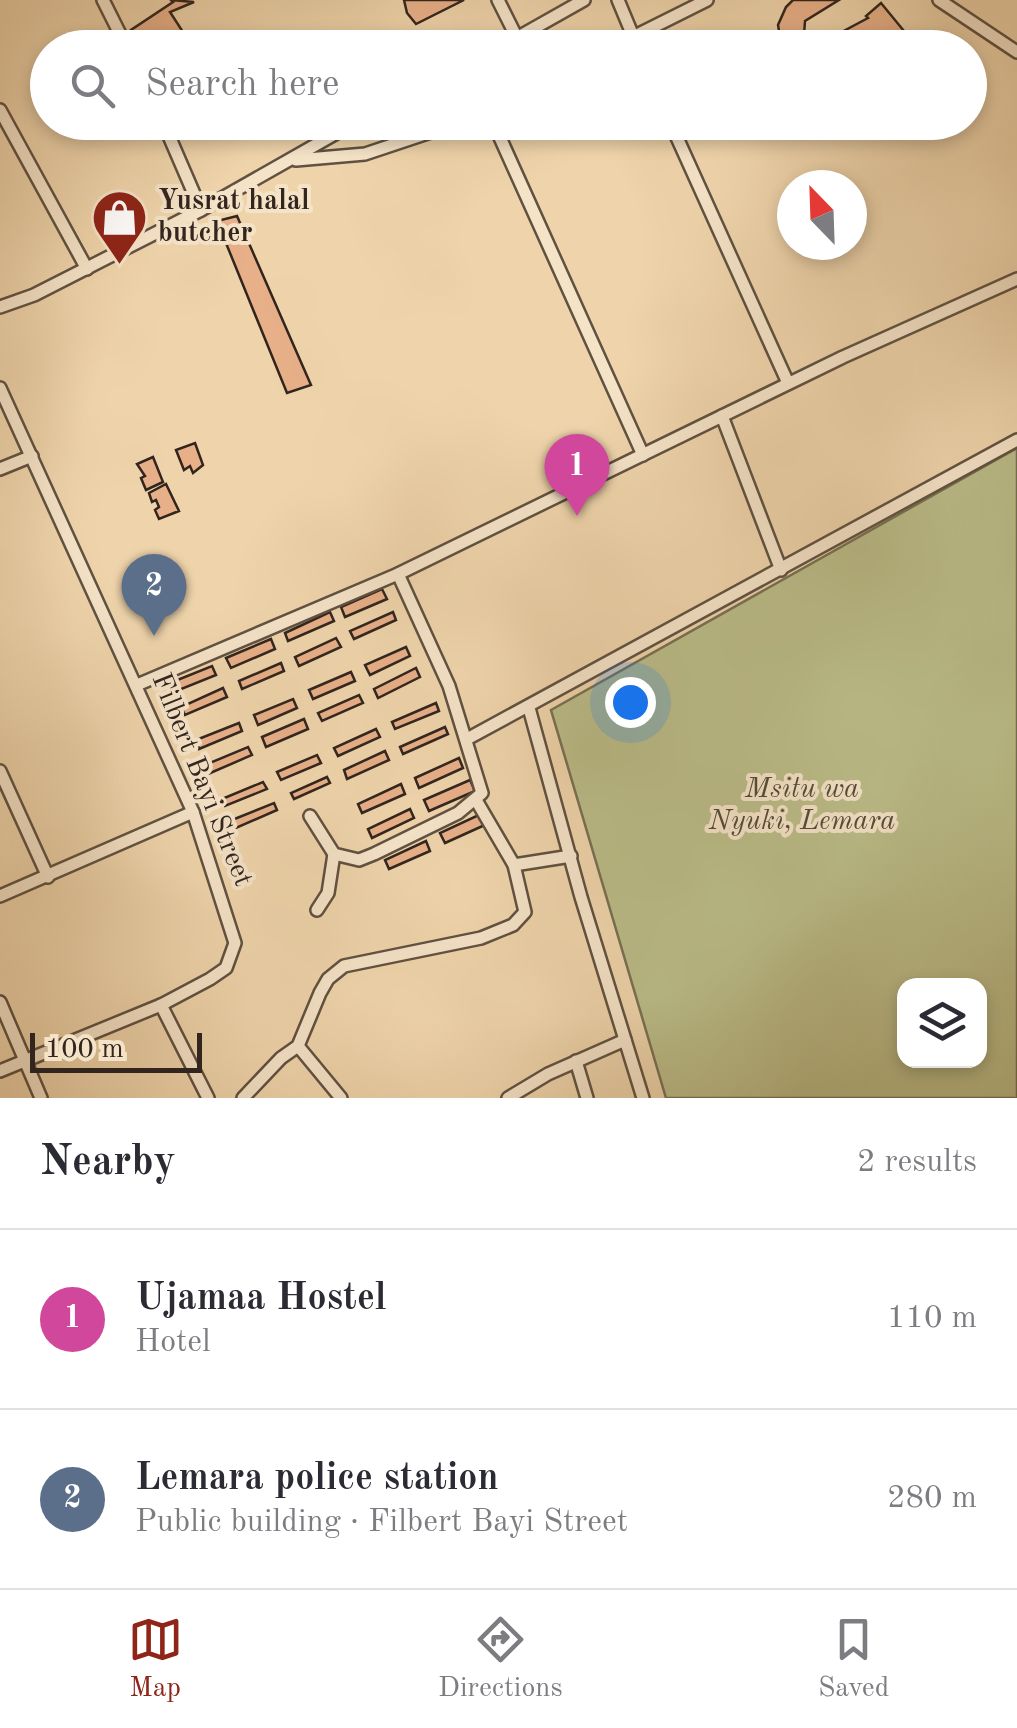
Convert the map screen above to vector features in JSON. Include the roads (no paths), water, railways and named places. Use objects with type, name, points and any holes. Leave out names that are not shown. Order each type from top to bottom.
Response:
[{"type":"street","points":[[103,0],[118,30]]},
{"type":"street","points":[[498,0],[513,30]]},
{"type":"street","points":[[531,30],[584,0]]},
{"type":"street","points":[[618,0],[631,30]]},
{"type":"street","points":[[656,30],[707,0]]},
{"type":"street","points":[[939,0],[984,30]]},
{"type":"street","points":[[987,32],[1017,52]]},
{"type":"street","points":[[0,110],[87,269]]},
{"type":"street","points":[[171,140],[201,210]]},
{"type":"street","points":[[0,308],[87,269],[201,210],[324,140]]},
{"type":"street","points":[[288,160],[365,154],[407,140]]},
{"type":"street","points":[[500,140],[644,454]]},
{"type":"street","points":[[678,140],[788,384]]},
{"type":"street","points":[[137,685],[398,574],[788,384],[1017,279]]},
{"type":"street","name":"Filbert Bayi Street","points":[[0,388],[193,812],[235,943],[226,968],[218,975],[161,1005],[0,1071]]},
{"type":"street","points":[[722,416],[781,570]]},
{"type":"street","points":[[467,739],[1017,440]]},
{"type":"street","points":[[0,470],[32,456]]},
{"type":"street","points":[[334,854],[358,860],[374,854],[458,812],[482,793],[449,686],[398,574]]},
{"type":"street","points":[[529,708],[643,1098]]},
{"type":"street","points":[[0,771],[48,877]]},
{"type":"street","points":[[242,1098],[298,1046],[328,978],[344,966],[481,938],[513,925],[525,912],[514,865],[476,800]]},
{"type":"street","points":[[0,896],[193,812]]},
{"type":"street","points":[[310,816],[334,854],[328,893],[317,910]]},
{"type":"street","points":[[514,865],[572,856]]},
{"type":"street","points":[[0,1002],[41,1098]]},
{"type":"street","points":[[161,1005],[208,1098]]},
{"type":"street","points":[[508,1098],[576,1060],[625,1040]]},
{"type":"street","points":[[298,1046],[341,1098]]},
{"type":"street","points":[[576,1060],[587,1098]]},
{"type":"street","points":[[255,1086],[264,1098]]},
{"type":"place","name":"Yusrat halal butcher","points":[[119,267]]},
{"type":"place","name":"Ujamaa Hostel","points":[[577,516]]},
{"type":"place","name":"Lemara police station","points":[[154,636]]},
{"type":"park label","name":"Msitu wa Nyuki, Lemara","points":[[802,806]]}]
